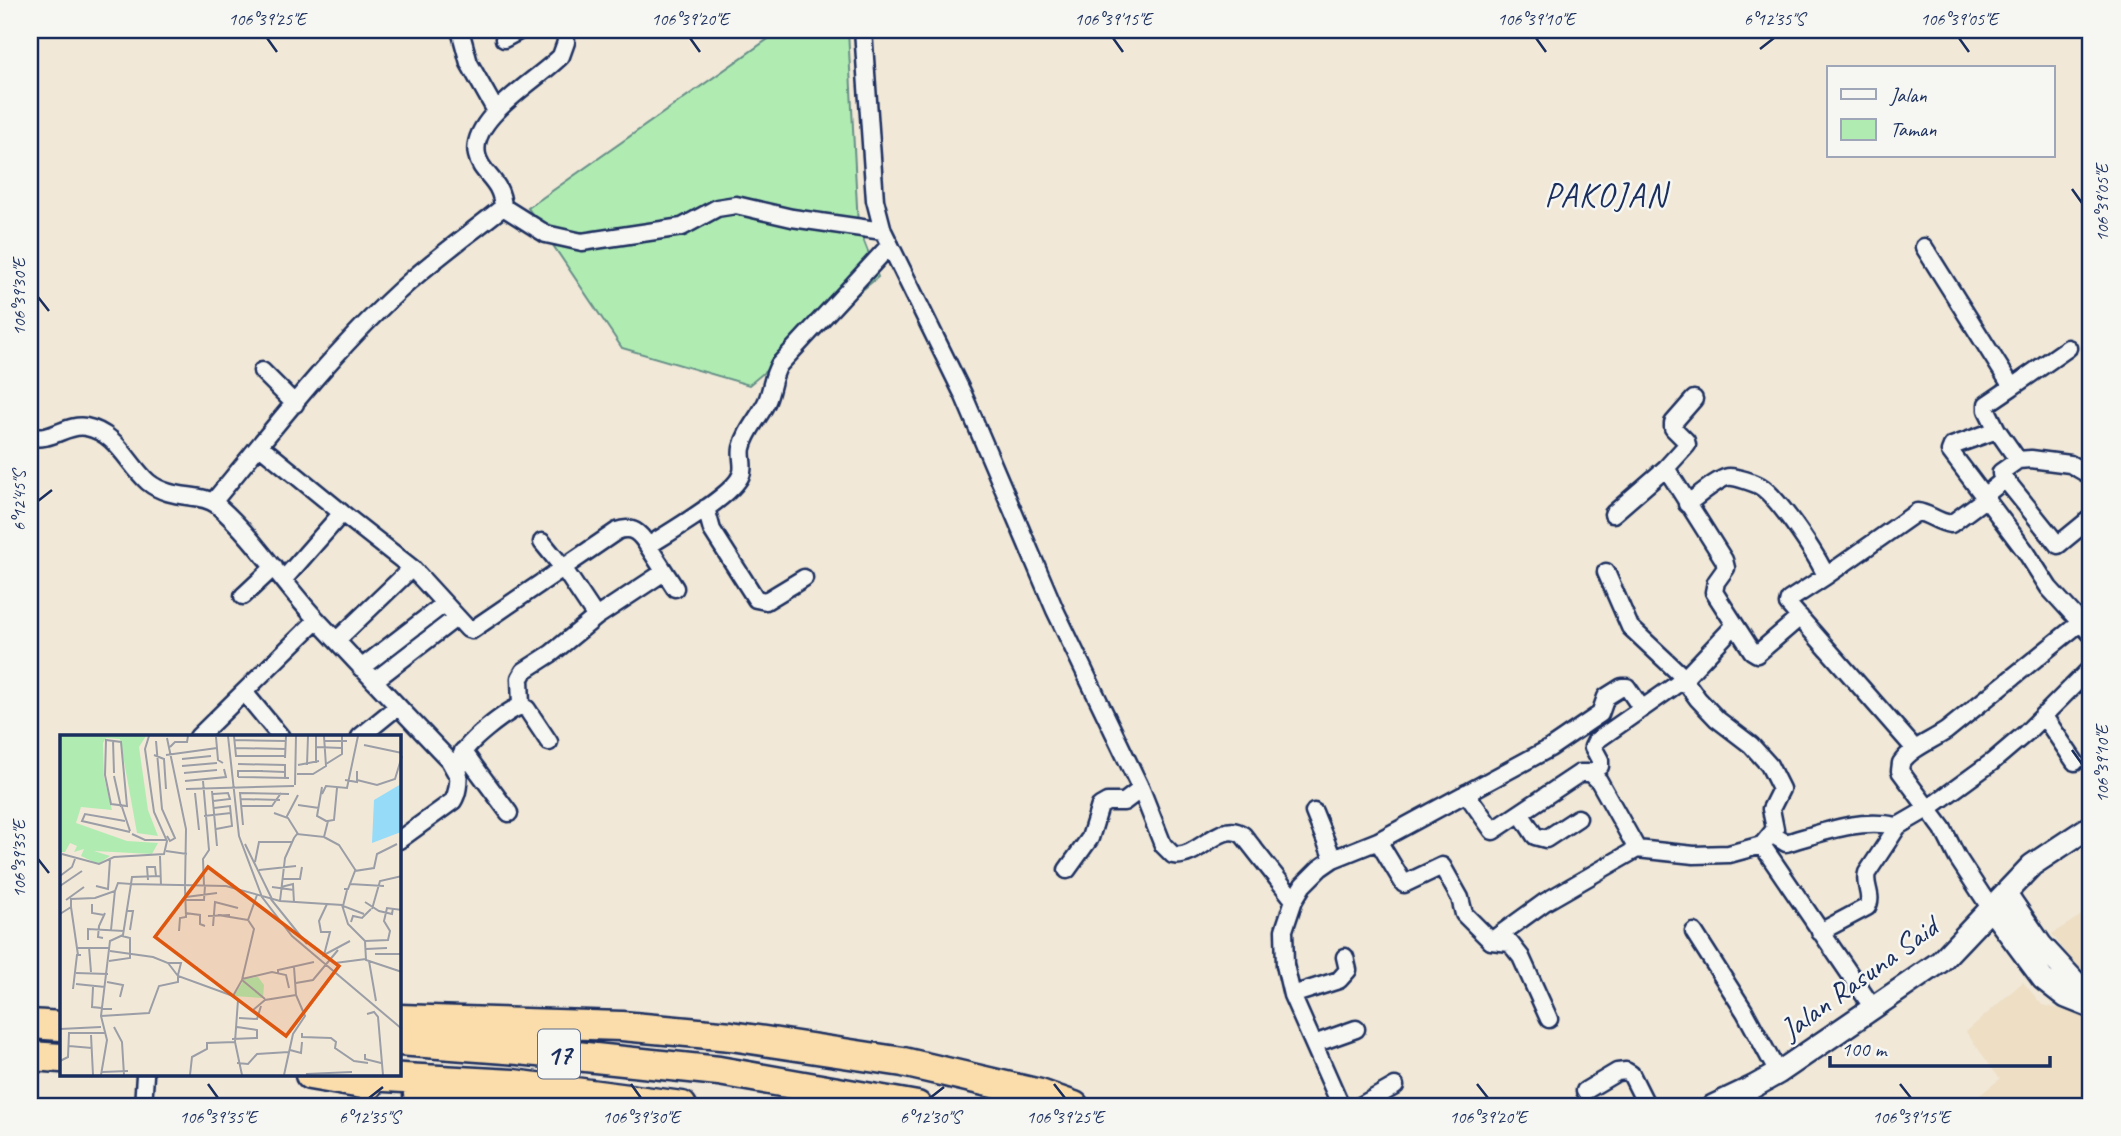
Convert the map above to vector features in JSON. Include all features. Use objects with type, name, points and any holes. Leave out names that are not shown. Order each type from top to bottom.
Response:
[{"type":"highway","points":[[401,1019],[622,1026],[731,1036],[903,1062],[1040,1094],[1074,1106]]},
{"type":"highway","points":[[30,1024],[60,1026]]},
{"type":"highway","name":"17","points":[[401,1041],[519,1050],[719,1071],[917,1106]]},
{"type":"highway","points":[[30,1056],[60,1058]]},
{"type":"highway","points":[[316,1076],[488,1106]]},
{"type":"highway","name":"17","points":[[367,1076],[513,1084],[682,1106]]},
{"type":"main road","name":"Jalan Rasuna Said","points":[[1713,1106],[1778,1073],[1940,962],[2032,865],[2091,826]]},
{"type":"main road","points":[[2006,894],[2043,979],[2066,997],[2091,1007]]},
{"type":"main road","points":[[1991,909],[2033,951],[2091,999]]},
{"type":"street","points":[[460,30],[469,63],[496,111]]},
{"type":"street","points":[[504,39],[521,30]]},
{"type":"street","points":[[503,207],[501,191],[476,154],[478,137],[489,117],[561,56],[566,42],[565,30]]},
{"type":"street","points":[[863,30],[875,200],[887,238],[963,394],[1055,610],[1142,789],[1163,845],[1173,855],[1185,855],[1228,831],[1236,831],[1243,835],[1294,900]]},
{"type":"street","points":[[503,207],[545,234],[582,242],[682,227],[717,208],[736,205],[887,238]]},
{"type":"street","points":[[213,502],[339,352],[408,283],[503,207]]},
{"type":"street","points":[[648,546],[706,508],[737,483],[741,475],[741,451],[744,442],[768,399],[771,381],[779,365],[887,238]]},
{"type":"street","points":[[1924,247],[2012,387]]},
{"type":"street","points":[[2018,460],[1997,430],[1987,410],[1987,404],[2068,348]]},
{"type":"street","points":[[261,371],[295,404]]},
{"type":"street","points":[[1614,514],[1666,468],[1687,445],[1673,428],[1673,423],[1694,399]]},
{"type":"street","points":[[30,436],[47,438],[84,426],[110,438],[146,480],[162,492],[213,502],[238,526],[317,620],[449,760],[458,776]]},
{"type":"street","points":[[1991,909],[1929,808],[1900,771],[1900,766],[1903,758],[1915,749],[1946,731],[2086,628],[2049,588],[2026,552],[1950,449],[1997,430]]},
{"type":"street","points":[[260,446],[412,568],[472,630],[621,530],[632,529],[639,533],[675,588]]},
{"type":"street","points":[[2091,476],[2070,464],[2031,459],[2018,460],[2001,472],[2058,545],[2091,518]]},
{"type":"street","points":[[1666,468],[1724,560],[1726,568],[1716,582],[1714,592],[1752,651],[1757,654],[1800,617]]},
{"type":"street","points":[[1687,504],[1730,476],[1753,482],[1770,495],[1799,532],[1826,576]]},
{"type":"street","points":[[1915,749],[1788,604],[1789,601],[1917,512],[1925,513],[1933,520],[1951,524],[1986,498],[1989,492],[2005,479]]},
{"type":"street","points":[[706,508],[712,530],[734,569],[756,599],[766,601],[804,578]]},
{"type":"street","points":[[243,596],[279,573],[342,513]]},
{"type":"street","points":[[542,542],[596,617]]},
{"type":"street","points":[[337,640],[412,568]]},
{"type":"street","points":[[521,706],[520,678],[524,671],[552,653],[596,617],[664,572]]},
{"type":"street","points":[[1606,572],[1630,626],[1679,673],[1717,719],[1760,755],[1780,783],[1779,793],[1771,809],[1775,825],[1767,840]]},
{"type":"street","points":[[361,668],[444,604]]},
{"type":"street","points":[[374,681],[457,617]]},
{"type":"street","points":[[200,735],[317,620]]},
{"type":"street","points":[[1591,773],[1600,763],[1593,747],[1594,743],[1683,680],[1734,626]]},
{"type":"street","points":[[1820,932],[1863,911],[1870,904],[1865,879],[1867,873],[1898,826],[1929,808],[1992,762],[2026,733],[2091,668]]},
{"type":"street","points":[[1341,1106],[1292,995],[1285,965],[1284,930],[1294,900],[1311,876],[1333,859],[1378,841],[1550,748],[1600,714],[1606,697],[1622,687],[1627,687],[1642,709]]},
{"type":"street","points":[[244,692],[279,735]]},
{"type":"street","points":[[362,735],[398,706]]},
{"type":"street","points":[[521,706],[527,709],[549,742]]},
{"type":"street","points":[[401,838],[453,801],[457,795],[463,751],[491,725],[521,706]]},
{"type":"street","points":[[2043,715],[2075,762]]},
{"type":"street","points":[[463,751],[509,813]]},
{"type":"street","points":[[1466,793],[1493,831],[1580,773],[1591,773],[1599,781],[1637,849]]},
{"type":"street","points":[[1067,870],[1090,838],[1101,806],[1124,802],[1142,789]]},
{"type":"street","points":[[1314,812],[1333,859]]},
{"type":"street","points":[[1520,813],[1535,836],[1542,839],[1578,818]]},
{"type":"street","points":[[1491,941],[1545,902],[1637,849],[1694,855],[1730,854],[1767,840],[1786,843],[1861,823],[1898,826]]},
{"type":"street","points":[[1767,840],[1820,932],[1872,1008]]},
{"type":"street","points":[[1378,841],[1404,884],[1442,866],[1460,898],[1464,914],[1491,941],[1510,943],[1521,957],[1549,1019]]},
{"type":"street","points":[[1694,932],[1745,1012],[1778,1073]]},
{"type":"street","points":[[1292,995],[1343,978],[1348,970],[1345,957]]},
{"type":"street","points":[[1314,1044],[1356,1029]]},
{"type":"street","points":[[1585,1091],[1617,1072],[1626,1071],[1631,1074],[1647,1106]]},
{"type":"street","points":[[143,1106],[145,1076]]},
{"type":"street","points":[[1360,1106],[1395,1086]]},
{"type":"shaded area","points":[[2091,909],[2091,978],[2081,972],[2052,934]]},
{"type":"shaded area","points":[[2023,982],[2042,1005],[2081,1014],[2091,1020],[2091,1106],[1966,1106],[2000,1079],[1966,1032]]},
{"type":"green space","points":[[781,30],[848,30],[858,226],[878,277],[749,385],[622,348],[528,208]]},
{"type":"district","name":"PAKOJAN","points":[[1606,194]]}]
